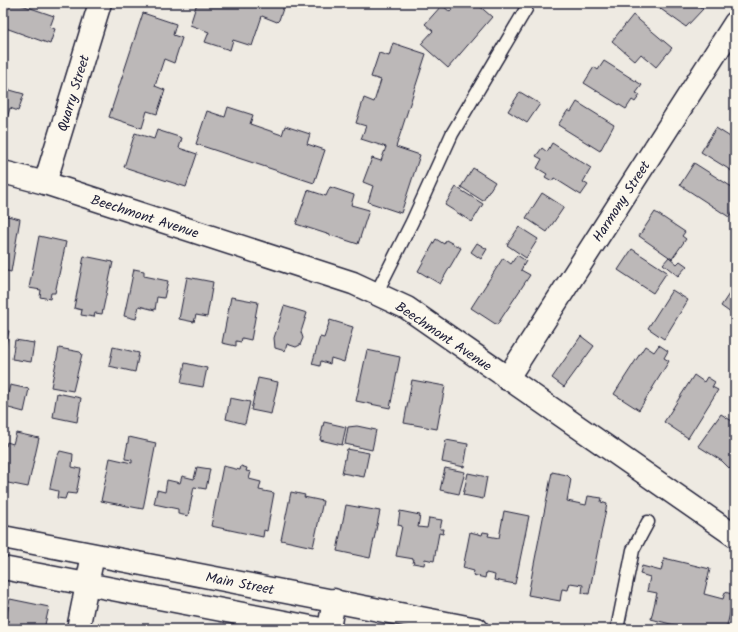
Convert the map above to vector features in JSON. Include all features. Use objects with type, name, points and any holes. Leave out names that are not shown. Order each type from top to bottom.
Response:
[{"type":"street","name":"Quarry Street","points":[[45,183],[100,3]]},
{"type":"street","name":"Harmony Street","points":[[507,379],[735,23]]},
{"type":"street","name":"Beechmont Avenue","points":[[3,172],[45,183],[353,283],[407,308],[507,379],[735,536]]},
{"type":"street","name":"Main Street","points":[[3,537],[334,600],[477,629]]},
{"type":"street","points":[[78,629],[93,555]]},
{"type":"street","points":[[3,568],[322,629]]},
{"type":"street","points":[[329,629],[334,600]]},
{"type":"lane","points":[[376,294],[412,222],[452,134],[526,9],[527,3]]},
{"type":"lane","points":[[617,629],[633,550],[648,522]]},
{"type":"building","points":[[8,3],[16,3],[54,16],[50,27],[55,29],[50,44],[3,27],[3,9],[6,10]]},
{"type":"building","points":[[197,3],[233,3],[246,7],[248,3],[285,3],[277,22],[262,16],[252,46],[233,40],[230,50],[205,42],[209,32],[190,25]]},
{"type":"building","points":[[458,3],[476,3],[492,17],[448,68],[421,44],[433,31],[425,24],[442,5],[450,12]]},
{"type":"building","points":[[662,3],[695,3],[703,9],[686,27],[658,7]]},
{"type":"building","points":[[143,13],[176,24],[173,35],[182,38],[174,63],[164,59],[155,86],[165,90],[157,114],[147,111],[142,128],[109,117]]},
{"type":"building","points":[[633,15],[672,48],[656,67],[641,54],[635,61],[612,41]]},
{"type":"building","points":[[393,43],[426,54],[396,147],[420,155],[401,213],[368,202],[373,186],[363,182],[372,158],[381,161],[386,147],[361,139],[366,126],[356,123],[364,98],[374,102],[381,80],[371,77],[379,53],[389,56]]},
{"type":"building","points":[[604,61],[642,85],[636,93],[640,95],[635,102],[632,100],[626,109],[584,83],[594,67],[598,70]]},
{"type":"building","points":[[3,88],[24,94],[18,111],[10,108],[7,119],[3,117]]},
{"type":"building","points":[[520,92],[540,104],[527,123],[508,111]]},
{"type":"building","points":[[577,102],[614,125],[600,151],[558,125],[568,110],[571,112]]},
{"type":"building","points":[[228,107],[253,115],[250,124],[282,135],[285,126],[310,134],[307,144],[325,150],[314,183],[196,144],[207,111],[225,117]]},
{"type":"building","points":[[716,128],[735,140],[735,173],[701,152]]},
{"type":"building","points":[[157,130],[182,138],[179,148],[197,154],[186,187],[124,167],[135,133],[154,139]]},
{"type":"building","points":[[552,143],[591,168],[583,182],[588,185],[581,195],[554,178],[552,181],[545,177],[547,174],[537,168],[542,159],[536,156],[542,148],[547,152]]},
{"type":"building","points":[[694,163],[735,189],[735,208],[729,217],[680,185]]},
{"type":"building","points":[[473,168],[495,182],[483,201],[461,187]]},
{"type":"building","points":[[330,187],[354,195],[351,205],[369,210],[358,244],[296,224],[308,190],[326,196]]},
{"type":"building","points":[[456,187],[483,204],[472,222],[445,205]]},
{"type":"building","points":[[542,193],[564,207],[547,232],[526,218]]},
{"type":"building","points":[[655,212],[685,232],[682,236],[686,239],[672,259],[639,236]]},
{"type":"building","points":[[3,215],[20,219],[11,272],[3,270]]},
{"type":"building","points":[[519,227],[538,239],[526,258],[507,245]]},
{"type":"building","points":[[39,236],[66,242],[55,293],[51,293],[50,299],[40,297],[41,290],[29,288]]},
{"type":"building","points":[[436,239],[444,244],[446,240],[461,248],[440,284],[418,271]]},
{"type":"building","points":[[477,243],[487,249],[481,259],[471,252]]},
{"type":"building","points":[[632,249],[667,272],[653,293],[618,270]]},
{"type":"building","points":[[517,255],[526,261],[521,270],[530,275],[497,325],[471,308],[503,258],[511,264]]},
{"type":"building","points":[[84,256],[113,262],[102,314],[95,313],[94,317],[81,315],[82,310],[74,308]]},
{"type":"building","points":[[669,257],[677,264],[680,261],[687,266],[678,276],[663,264]]},
{"type":"building","points":[[134,269],[144,271],[144,276],[168,281],[164,298],[157,297],[155,310],[139,306],[136,319],[124,316]]},
{"type":"building","points":[[187,277],[213,282],[207,317],[196,315],[194,322],[179,319]]},
{"type":"building","points":[[735,285],[735,316],[721,306]]},
{"type":"building","points":[[672,290],[688,300],[664,339],[648,328]]},
{"type":"building","points":[[231,297],[258,302],[251,340],[242,338],[241,342],[236,341],[236,346],[222,343]]},
{"type":"building","points":[[284,306],[307,313],[301,332],[303,338],[300,345],[296,347],[287,344],[285,351],[275,348],[274,338]]},
{"type":"building","points":[[330,320],[353,327],[344,362],[331,358],[330,364],[321,361],[320,366],[312,364],[320,337],[324,338]]},
{"type":"building","points":[[3,330],[9,331],[4,353],[3,352]]},
{"type":"building","points":[[581,336],[594,346],[564,387],[552,378]]},
{"type":"building","points":[[15,340],[34,343],[31,362],[12,359]]},
{"type":"building","points":[[659,345],[668,351],[664,358],[669,361],[639,410],[614,394],[645,346],[654,352]]},
{"type":"building","points":[[113,347],[139,353],[135,372],[109,366]]},
{"type":"building","points":[[59,348],[80,352],[82,354],[73,391],[51,387]]},
{"type":"building","points":[[367,350],[400,357],[390,408],[356,401]]},
{"type":"building","points":[[185,363],[207,368],[203,387],[181,383]]},
{"type":"building","points":[[694,375],[704,382],[707,377],[715,382],[712,387],[718,390],[688,438],[664,422]]},
{"type":"building","points":[[258,378],[278,382],[271,414],[251,410]]},
{"type":"building","points":[[412,380],[445,386],[437,429],[404,423]]},
{"type":"building","points":[[10,385],[29,389],[24,412],[5,407]]},
{"type":"building","points":[[57,393],[81,398],[77,422],[53,417]]},
{"type":"building","points":[[230,398],[250,402],[245,424],[226,419]]},
{"type":"building","points":[[721,414],[735,423],[735,461],[730,469],[722,461],[698,446]]},
{"type":"building","points":[[324,422],[346,427],[342,445],[320,440]]},
{"type":"building","points":[[357,426],[376,430],[372,450],[345,444],[348,427]]},
{"type":"building","points":[[16,433],[39,438],[28,487],[3,482],[3,445],[6,446],[7,442],[13,444]]},
{"type":"building","points":[[129,437],[156,443],[143,509],[101,501],[110,458],[132,463],[132,460],[125,459]]},
{"type":"building","points":[[446,440],[468,444],[464,467],[442,462]]},
{"type":"building","points":[[347,449],[369,453],[364,477],[342,473]]},
{"type":"building","points":[[60,451],[73,454],[72,467],[81,469],[76,494],[67,493],[65,499],[57,498],[58,491],[50,489],[56,459]]},
{"type":"building","points":[[223,466],[240,470],[241,466],[247,468],[246,471],[251,472],[249,479],[261,482],[259,490],[274,493],[267,531],[264,530],[263,537],[211,526]]},
{"type":"building","points":[[197,467],[210,469],[206,489],[194,487],[188,516],[178,514],[178,509],[154,504],[157,490],[165,492],[167,480],[180,483],[182,476],[194,479]]},
{"type":"building","points":[[445,468],[465,472],[459,494],[440,490]]},
{"type":"building","points":[[552,472],[567,475],[571,479],[567,501],[586,505],[588,496],[602,498],[601,502],[607,504],[589,594],[582,593],[583,585],[570,583],[568,590],[562,589],[560,601],[528,595]]},
{"type":"building","points":[[468,473],[487,477],[483,499],[463,495]]},
{"type":"building","points":[[291,492],[305,495],[304,497],[323,501],[313,547],[281,540]]},
{"type":"building","points":[[346,505],[380,511],[370,558],[337,551]]},
{"type":"building","points":[[400,511],[420,515],[418,527],[427,528],[429,518],[442,520],[440,529],[444,529],[443,534],[439,533],[434,561],[425,559],[424,565],[413,563],[414,559],[396,556],[402,526],[398,525]]},
{"type":"building","points":[[504,511],[529,516],[515,584],[494,580],[495,575],[486,573],[485,578],[473,575],[474,571],[463,568],[470,532],[482,535],[483,532],[489,533],[488,536],[499,538]]},
{"type":"building","points":[[664,558],[710,569],[704,594],[723,599],[725,592],[735,595],[726,629],[690,629],[651,619],[657,593],[647,591],[650,577],[640,574],[642,566],[661,571]]},
{"type":"building","points":[[10,599],[49,607],[44,629],[4,629]]}]
